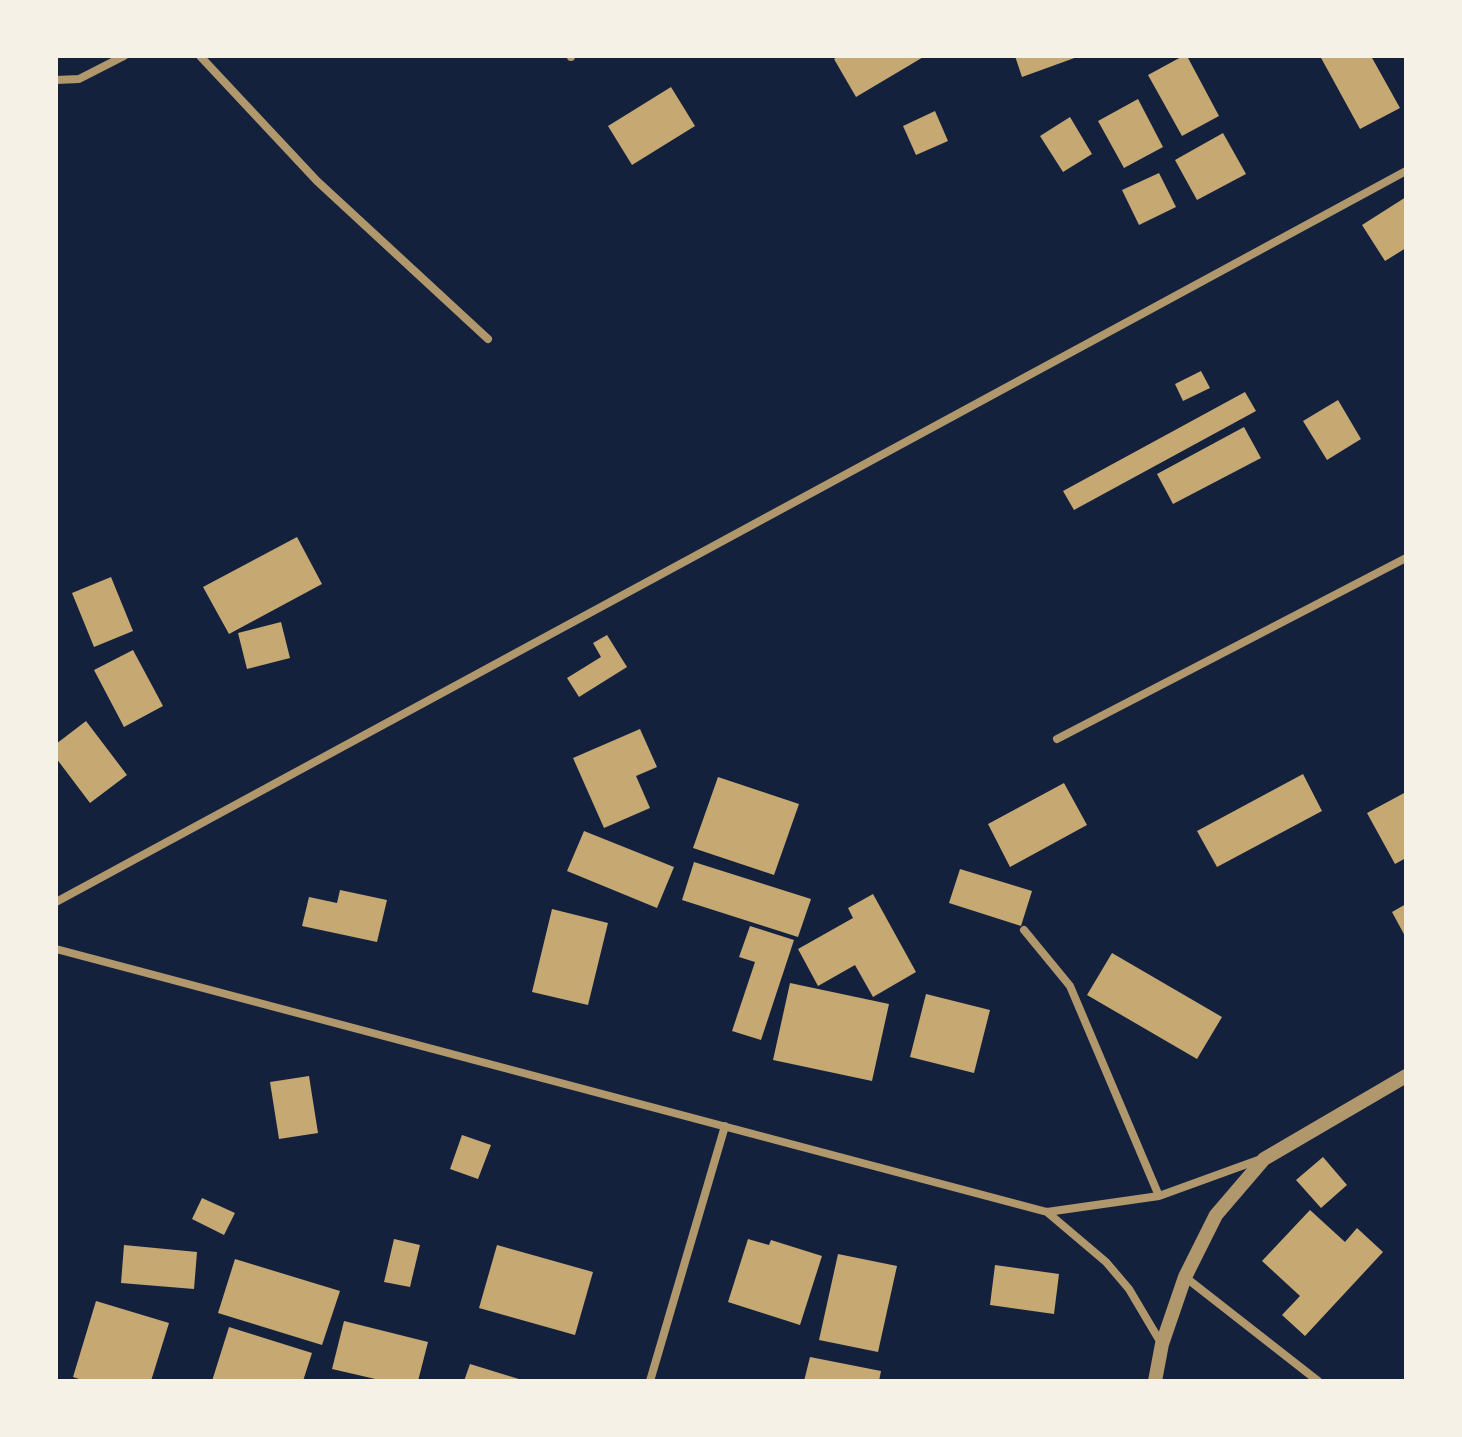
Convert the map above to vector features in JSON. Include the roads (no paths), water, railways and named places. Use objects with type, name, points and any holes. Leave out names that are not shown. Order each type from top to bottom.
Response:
[{"type":"street","points":[[56,80],[79,79],[124,56]]},
{"type":"street","points":[[200,56],[317,181],[488,339]]},
{"type":"street","points":[[56,902],[1406,171]]},
{"type":"street","points":[[1057,739],[1406,558]]},
{"type":"street","points":[[1024,930],[1070,986],[1159,1196]]},
{"type":"street","points":[[56,949],[1047,1212],[1159,1196],[1264,1159],[1406,1076]]},
{"type":"street","points":[[650,1381],[725,1126]]},
{"type":"street","points":[[1155,1381],[1162,1344],[1185,1277],[1216,1215],[1264,1159]]},
{"type":"street","points":[[1047,1212],[1106,1262],[1129,1289],[1162,1344]]},
{"type":"street","points":[[1185,1277],[1318,1381]]}]
